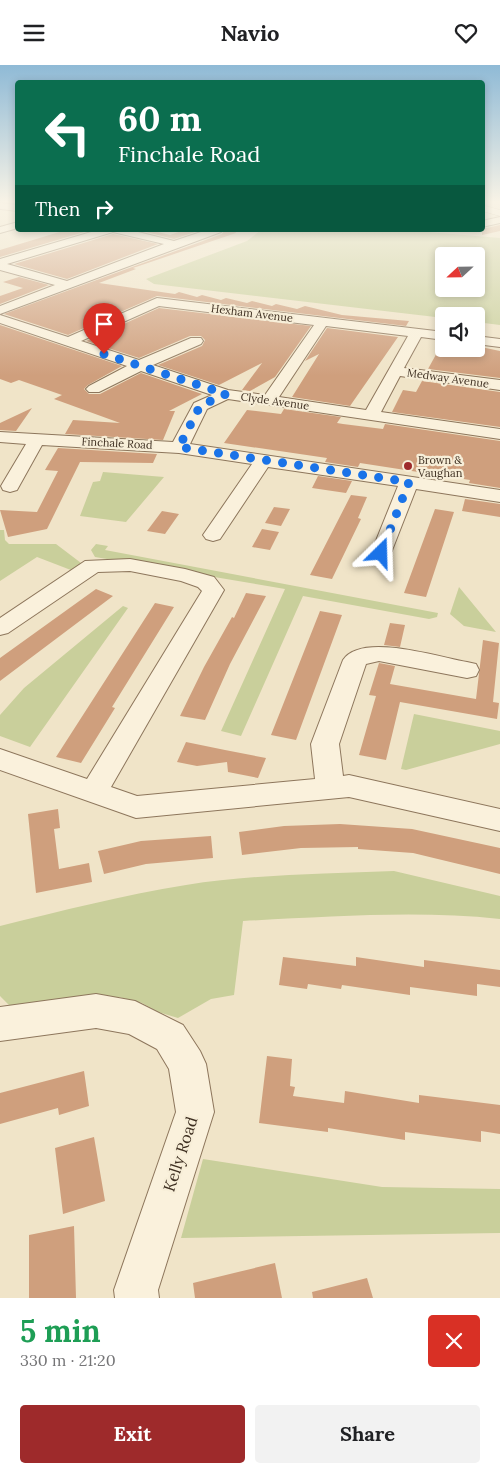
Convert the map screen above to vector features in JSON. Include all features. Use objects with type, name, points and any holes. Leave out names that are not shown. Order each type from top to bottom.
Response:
[{"type":"street","points":[[0,265],[14,261]]},
{"type":"street","points":[[0,310],[130,261]]},
{"type":"street","points":[[0,265],[66,284]]},
{"type":"street","name":"Hexham Avenue","points":[[68,342],[157,302],[435,335]]},
{"type":"street","points":[[269,400],[322,322]]},
{"type":"street","name":"Clyde Avenue","points":[[4,323],[226,394],[500,434]]},
{"type":"street","points":[[371,415],[416,333]]},
{"type":"street","points":[[94,389],[140,365],[196,341]]},
{"type":"street","points":[[485,341],[500,343]]},
{"type":"street","name":"Medway Avenue","points":[[396,371],[500,385]]},
{"type":"street","points":[[179,447],[200,406],[226,394]]},
{"type":"street","name":"Finchale Road","points":[[0,437],[179,447],[500,496]]},
{"type":"street","points":[[10,486],[37,439]]},
{"type":"street","points":[[213,535],[264,461]]},
{"type":"street","points":[[381,553],[409,482]]},
{"type":"street","points":[[0,628],[93,566],[130,565],[185,575],[206,583],[213,590],[94,792]]},
{"type":"street","points":[[330,787],[325,744],[355,660],[366,654],[379,653],[467,670]]},
{"type":"street","points":[[4,765],[94,792],[136,807],[349,786],[500,820]]},
{"type":"street","name":"Kelly Road","points":[[0,1024],[96,1011],[135,1018],[170,1037],[187,1064],[194,1111],[136,1290],[137,1298]]},
{"type":"green space","points":[[195,261],[435,261],[435,297],[485,297],[485,261],[500,261],[500,325],[485,323],[485,307],[435,307],[435,317],[154,284],[146,279]]},
{"type":"green space","points":[[103,472],[164,477],[126,522],[80,516],[93,482],[100,481]]},
{"type":"green space","points":[[0,530],[4,530],[5,540],[9,544],[56,544],[85,566],[76,572],[37,557],[0,581]]},
{"type":"green space","points":[[96,544],[108,546],[105,550],[438,613],[437,617],[429,619],[303,596],[241,736],[221,731],[285,589],[95,557],[91,550]]},
{"type":"green space","points":[[459,587],[496,632],[464,626],[450,614]]},
{"type":"green space","points":[[123,606],[128,608],[30,747],[0,736],[0,715],[24,688]]},
{"type":"green space","points":[[414,714],[500,731],[500,744],[406,770],[401,769]]},
{"type":"green space","points":[[394,871],[500,896],[500,919],[468,916],[404,915],[243,921],[234,995],[211,999],[178,1018],[158,1012],[142,1003],[119,997],[11,1007],[0,996],[0,926],[116,898],[212,881],[290,875]]},
{"type":"green space","points":[[203,1159],[382,1187],[500,1189],[500,1233],[181,1238]]},
{"type":"building","points":[[25,261],[115,261],[67,279],[14,264]]},
{"type":"building","points":[[150,261],[155,261],[99,283],[175,294],[179,292],[197,297],[202,295],[221,300],[226,298],[272,306],[276,304],[297,309],[305,306],[342,315],[409,321],[406,326],[157,296],[68,335],[4,314]]},
{"type":"building","points":[[19,277],[49,285],[0,304],[0,296],[23,288],[3,282]]},
{"type":"building","points":[[159,308],[311,326],[275,377],[250,391],[242,390],[262,363],[219,385],[158,365],[202,346],[205,340],[201,336],[190,336],[139,358],[86,341]]},
{"type":"building","points":[[0,325],[122,366],[88,385],[84,389],[89,394],[100,394],[141,373],[202,394],[169,411],[175,411],[163,440],[65,434],[73,420],[120,423],[54,399],[62,395],[19,380],[11,383],[0,379]]},
{"type":"building","points":[[327,328],[398,337],[350,406],[292,397],[319,354],[305,361]]},
{"type":"building","points":[[485,348],[500,351],[500,378],[428,369],[435,356],[485,357]]},
{"type":"building","points":[[422,381],[500,392],[500,427],[392,412],[403,390],[416,392]]},
{"type":"building","points":[[32,408],[16,431],[0,430],[0,423]]},
{"type":"building","points":[[284,409],[341,417],[337,423],[343,424],[383,429],[385,424],[500,441],[500,488],[469,483],[470,480],[360,463],[358,467],[325,462],[327,458],[224,443],[247,410],[281,414]]},
{"type":"building","points":[[58,448],[157,454],[153,463],[80,462],[47,529],[8,537],[0,510],[37,512],[58,471],[45,470]]},
{"type":"building","points":[[318,476],[352,481],[346,493],[312,488]]},
{"type":"building","points":[[351,495],[367,497],[358,518],[361,519],[332,579],[310,575]]},
{"type":"building","points":[[465,499],[500,504],[500,517],[462,511]]},
{"type":"building","points":[[274,507],[290,509],[281,526],[265,523]]},
{"type":"building","points":[[435,509],[454,512],[426,597],[404,593]]},
{"type":"building","points":[[162,511],[179,514],[165,534],[147,531]]},
{"type":"building","points":[[262,529],[279,532],[270,550],[252,547]]},
{"type":"building","points":[[96,589],[113,596],[0,681],[0,658]]},
{"type":"building","points":[[246,593],[266,596],[230,664],[205,720],[180,716],[204,667],[232,617],[234,618]]},
{"type":"building","points":[[155,603],[174,607],[112,707],[115,708],[81,763],[56,757]]},
{"type":"building","points":[[320,611],[342,615],[296,740],[271,735]]},
{"type":"building","points":[[390,623],[405,625],[400,647],[384,645]]},
{"type":"building","points":[[483,640],[499,643],[493,702],[499,703],[497,719],[400,702],[386,760],[359,755],[376,696],[369,695],[379,663],[395,666],[390,684],[476,699]]},
{"type":"building","points":[[186,742],[266,758],[258,778],[228,772],[227,762],[197,766],[177,762]]},
{"type":"building","points":[[58,809],[60,828],[54,829],[59,869],[89,863],[92,882],[36,893],[28,814]]},
{"type":"building","points":[[340,824],[412,829],[500,848],[500,874],[413,853],[358,849],[358,847],[301,848],[242,855],[239,832],[284,826]]},
{"type":"building","points":[[211,836],[213,858],[146,864],[104,874],[98,851],[141,841]]},
{"type":"building","points":[[283,957],[356,966],[356,957],[424,967],[424,960],[500,970],[500,987],[477,984],[477,996],[410,987],[410,995],[342,985],[341,989],[308,984],[307,989],[279,985]]},
{"type":"building","points":[[267,1056],[292,1059],[290,1086],[295,1087],[293,1096],[344,1103],[345,1091],[419,1103],[419,1095],[500,1105],[500,1134],[481,1131],[481,1142],[405,1132],[405,1140],[328,1128],[328,1132],[259,1123]]},
{"type":"building","points":[[84,1071],[89,1106],[59,1115],[58,1108],[0,1124],[0,1093]]},
{"type":"building","points":[[94,1137],[105,1201],[63,1214],[55,1148]]},
{"type":"building","points":[[74,1226],[76,1298],[29,1298],[29,1235]]},
{"type":"building","points":[[275,1263],[282,1298],[195,1298],[193,1283]]},
{"type":"building","points":[[367,1278],[373,1298],[313,1298],[312,1292]]},
{"type":"place","name":"Brown & Vaughan","points":[[408,466]]},
{"type":"route","points":[[104,354],[226,394],[200,406],[179,447],[409,482],[381,553]]}]
